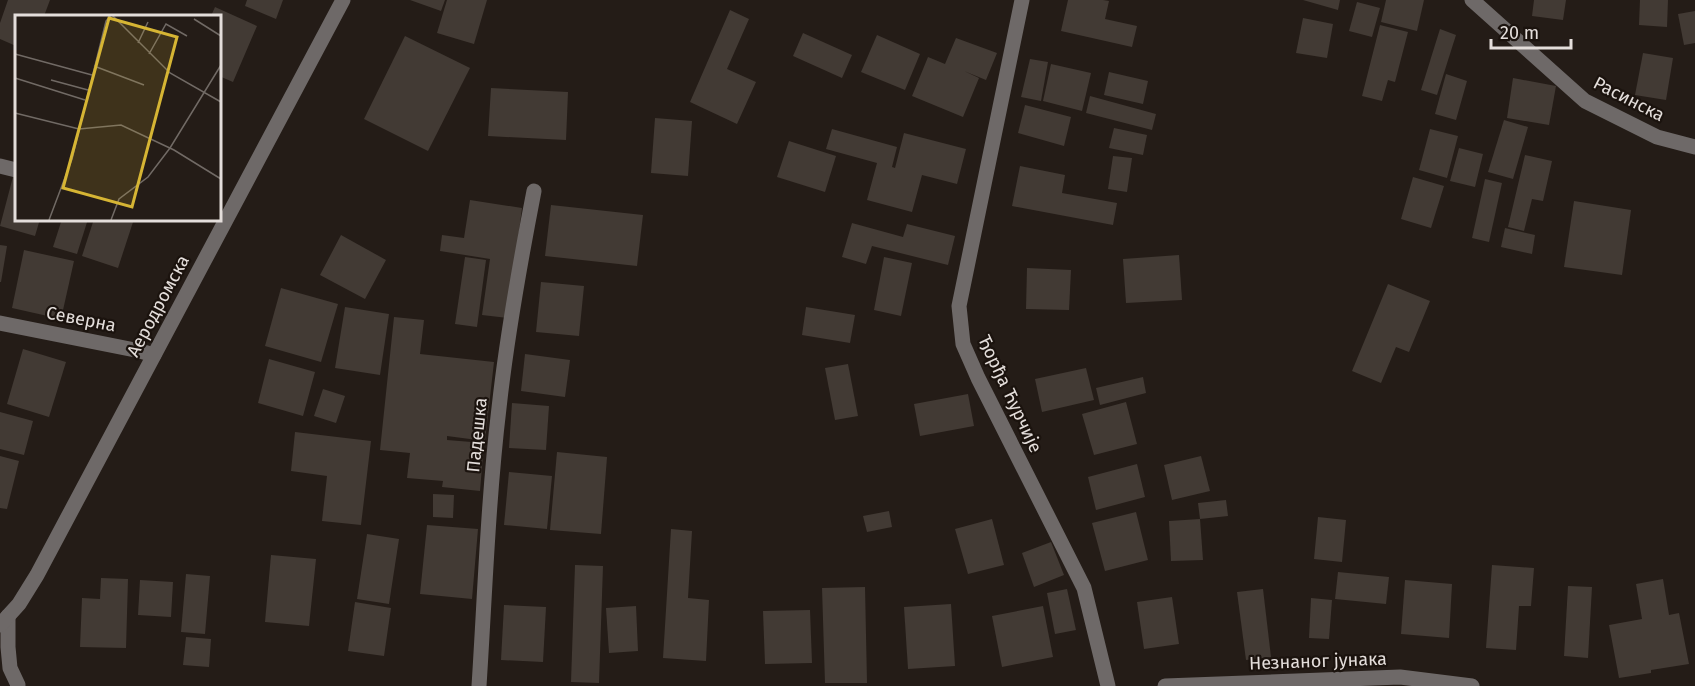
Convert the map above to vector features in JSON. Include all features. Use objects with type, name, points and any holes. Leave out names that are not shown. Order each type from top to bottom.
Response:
[{"type":"street","name":"Аеродромска","points":[[4,621],[19,604],[37,575],[154,355],[220,220],[343,0]]},
{"type":"street","name":"Ђорђа Ћурчије","points":[[1022,0],[959,306],[963,344],[1084,588],[1108,686]]},
{"type":"street","name":"Расинска","points":[[1472,0],[1585,101],[1657,137],[1695,147]]},
{"type":"street","points":[[0,166],[15,170]]},
{"type":"street","name":"Падешка","points":[[479,686],[491,491],[499,408],[517,279],[534,191]]},
{"type":"street","name":"Северна","points":[[0,323],[154,355]]},
{"type":"street","points":[[4,621],[10,668],[18,686]]},
{"type":"street","points":[[0,672],[18,686]]},
{"type":"street","name":"Незнаног јунака","points":[[1165,686],[1400,677],[1472,686]]},
{"type":"building","points":[[8,0],[50,0],[44,15],[15,15],[15,46],[0,39],[0,23]]},
{"type":"building","points":[[247,0],[283,0],[276,19],[245,6]]},
{"type":"building","points":[[410,0],[445,0],[441,11]]},
{"type":"building","points":[[447,0],[487,0],[474,44],[437,33]]},
{"type":"building","points":[[1068,0],[1109,1],[1105,19],[1137,26],[1132,47],[1061,31]]},
{"type":"building","points":[[1303,0],[1340,0],[1338,10]]},
{"type":"building","points":[[1386,0],[1424,0],[1417,31],[1381,22]]},
{"type":"building","points":[[1534,0],[1566,0],[1563,20],[1532,16]]},
{"type":"building","points":[[1640,0],[1668,0],[1667,27],[1639,25]]},
{"type":"building","points":[[1357,2],[1380,8],[1372,37],[1349,31]]},
{"type":"building","points":[[215,7],[257,26],[233,82],[220,76],[220,15],[211,15]]},
{"type":"building","points":[[730,10],[749,19],[727,69],[756,82],[737,124],[690,102]]},
{"type":"building","points":[[1695,11],[1695,43],[1684,45],[1678,14]]},
{"type":"building","points":[[1303,18],[1333,24],[1327,58],[1296,53]]},
{"type":"building","points":[[1380,25],[1408,32],[1395,82],[1388,80],[1382,101],[1362,96]]},
{"type":"building","points":[[1440,29],[1456,35],[1437,95],[1421,90]]},
{"type":"building","points":[[803,33],[852,55],[842,78],[793,56]]},
{"type":"building","points":[[877,35],[920,54],[905,90],[861,72]]},
{"type":"building","points":[[405,36],[470,68],[428,151],[364,119]]},
{"type":"building","points":[[956,38],[997,53],[986,80],[964,71],[979,78],[963,117],[912,96],[928,57],[945,64]]},
{"type":"building","points":[[1643,53],[1673,58],[1666,100],[1635,95]]},
{"type":"building","points":[[1030,59],[1048,62],[1041,101],[1021,97]]},
{"type":"building","points":[[1051,64],[1091,73],[1082,111],[1043,101]]},
{"type":"building","points":[[1109,72],[1148,81],[1143,104],[1104,95]]},
{"type":"building","points":[[1446,74],[1467,81],[1456,120],[1435,114]]},
{"type":"building","points":[[1513,78],[1556,86],[1549,125],[1507,118]]},
{"type":"building","points":[[491,88],[568,92],[566,140],[488,136]]},
{"type":"building","points":[[1090,96],[1156,114],[1152,130],[1086,113]]},
{"type":"building","points":[[1025,105],[1071,117],[1064,146],[1018,133]]},
{"type":"building","points":[[655,118],[692,121],[688,176],[651,173]]},
{"type":"building","points":[[1504,120],[1528,127],[1513,179],[1488,172]]},
{"type":"building","points":[[1114,128],[1147,135],[1143,155],[1109,148]]},
{"type":"building","points":[[832,129],[897,147],[892,167],[895,168],[904,133],[966,149],[957,184],[922,175],[912,212],[867,200],[877,163],[826,149]]},
{"type":"building","points":[[1430,129],[1458,136],[1447,178],[1419,170]]},
{"type":"building","points":[[789,141],[836,156],[825,192],[777,177]]},
{"type":"building","points":[[1459,148],[1483,154],[1475,187],[1450,181]]},
{"type":"building","points":[[1525,155],[1552,161],[1543,201],[1532,199],[1524,231],[1508,227]]},
{"type":"building","points":[[1113,156],[1132,158],[1127,192],[1108,189]]},
{"type":"building","points":[[1020,166],[1065,175],[1062,193],[1117,203],[1113,225],[1012,206]]},
{"type":"building","points":[[15,173],[15,220],[40,220],[35,236],[0,226]]},
{"type":"building","points":[[1413,177],[1444,186],[1431,228],[1401,219]]},
{"type":"building","points":[[1485,179],[1502,183],[1489,242],[1472,238]]},
{"type":"building","points":[[470,200],[522,208],[508,318],[482,315],[490,259],[440,251],[442,235],[464,238]]},
{"type":"building","points":[[1574,201],[1631,210],[1622,275],[1564,267]]},
{"type":"building","points":[[551,205],[643,215],[637,266],[545,256]]},
{"type":"building","points":[[62,220],[88,220],[77,254],[53,247]]},
{"type":"building","points":[[94,220],[134,220],[118,268],[82,256]]},
{"type":"building","points":[[852,223],[903,237],[907,224],[955,236],[948,265],[872,246],[866,264],[842,257]]},
{"type":"building","points":[[1505,228],[1535,235],[1532,254],[1501,247]]},
{"type":"building","points":[[341,235],[386,260],[365,299],[320,275]]},
{"type":"building","points":[[0,245],[7,246],[1,282],[0,282]]},
{"type":"building","points":[[24,250],[74,261],[61,319],[12,308]]},
{"type":"building","points":[[1179,255],[1182,300],[1126,303],[1123,259]]},
{"type":"building","points":[[465,257],[486,260],[477,327],[455,324]]},
{"type":"building","points":[[884,257],[912,263],[901,316],[874,310]]},
{"type":"building","points":[[1027,268],[1071,270],[1069,310],[1026,309]]},
{"type":"building","points":[[541,282],[584,286],[579,336],[536,332]]},
{"type":"building","points":[[1388,284],[1430,301],[1409,352],[1396,347],[1381,383],[1352,371]]},
{"type":"building","points":[[281,288],[338,304],[321,362],[265,346]]},
{"type":"building","points":[[345,307],[389,314],[380,375],[335,368]]},
{"type":"building","points":[[806,307],[855,315],[850,343],[802,335]]},
{"type":"building","points":[[394,317],[424,320],[420,354],[494,362],[485,441],[447,436],[447,440],[484,443],[480,491],[442,487],[443,481],[407,478],[410,453],[380,450]]},
{"type":"building","points":[[23,349],[66,362],[49,417],[7,404]]},
{"type":"building","points":[[525,354],[570,360],[565,397],[521,391]]},
{"type":"building","points":[[269,359],[315,372],[303,416],[258,403]]},
{"type":"building","points":[[848,364],[858,416],[835,420],[825,368]]},
{"type":"building","points":[[1086,368],[1094,400],[1042,412],[1035,379]]},
{"type":"building","points":[[1143,377],[1146,393],[1100,405],[1096,388]]},
{"type":"building","points":[[323,389],[345,396],[336,423],[314,416]]},
{"type":"building","points":[[968,394],[974,426],[920,436],[914,404]]},
{"type":"building","points":[[1126,402],[1137,444],[1094,455],[1082,414]]},
{"type":"building","points":[[512,403],[549,406],[546,450],[509,448]]},
{"type":"building","points":[[0,412],[33,421],[24,455],[0,449]]},
{"type":"building","points":[[295,432],[371,441],[361,525],[322,521],[327,476],[291,471]]},
{"type":"building","points":[[557,452],[607,457],[601,534],[550,530]]},
{"type":"building","points":[[0,456],[19,461],[7,509],[0,508]]},
{"type":"building","points":[[1201,456],[1210,491],[1172,500],[1164,465]]},
{"type":"building","points":[[1137,464],[1145,497],[1096,510],[1088,477]]},
{"type":"building","points":[[509,472],[552,476],[547,529],[504,525]]},
{"type":"building","points":[[433,494],[454,495],[453,518],[433,517]]},
{"type":"building","points":[[1226,500],[1228,516],[1200,519],[1198,503]]},
{"type":"building","points":[[889,511],[892,527],[867,532],[863,516]]},
{"type":"building","points":[[1136,512],[1148,560],[1105,571],[1092,523]]},
{"type":"building","points":[[1318,517],[1346,520],[1342,562],[1314,559]]},
{"type":"building","points":[[992,519],[1004,565],[968,574],[955,529]]},
{"type":"building","points":[[1200,519],[1203,560],[1171,561],[1169,521]]},
{"type":"building","points":[[427,525],[478,529],[472,599],[420,594]]},
{"type":"building","points":[[671,529],[692,531],[688,598],[709,600],[706,661],[663,658]]},
{"type":"building","points":[[367,534],[399,539],[389,604],[357,599]]},
{"type":"building","points":[[1051,542],[1064,575],[1034,587],[1022,553]]},
{"type":"building","points":[[271,555],[316,559],[309,626],[265,622]]},
{"type":"building","points":[[575,565],[603,566],[599,683],[571,682]]},
{"type":"building","points":[[1492,565],[1534,568],[1531,606],[1519,606],[1516,650],[1486,648]]},
{"type":"building","points":[[1338,572],[1389,577],[1386,604],[1335,599]]},
{"type":"building","points":[[186,574],[210,576],[205,634],[181,632]]},
{"type":"building","points":[[101,578],[128,579],[126,648],[80,647],[82,598],[100,599]]},
{"type":"building","points":[[1663,579],[1669,615],[1679,613],[1689,664],[1619,678],[1609,625],[1642,619],[1636,584]]},
{"type":"building","points":[[140,580],[173,582],[171,617],[138,615]]},
{"type":"building","points":[[1405,580],[1452,584],[1449,638],[1401,634]]},
{"type":"building","points":[[1568,586],[1592,587],[1588,658],[1564,656]]},
{"type":"building","points":[[865,587],[867,683],[825,683],[822,588]]},
{"type":"building","points":[[1067,589],[1076,630],[1055,634],[1047,593]]},
{"type":"building","points":[[1263,589],[1271,657],[1246,660],[1237,592]]},
{"type":"building","points":[[1172,597],[1179,644],[1144,649],[1137,602]]},
{"type":"building","points":[[1311,598],[1332,600],[1329,639],[1309,638]]},
{"type":"building","points":[[355,602],[391,608],[384,656],[348,651]]},
{"type":"building","points":[[951,604],[955,666],[908,669],[904,607]]},
{"type":"building","points":[[504,605],[546,607],[543,662],[501,660]]},
{"type":"building","points":[[636,606],[638,651],[609,653],[606,608]]},
{"type":"building","points":[[1043,606],[1053,657],[1002,667],[992,616]]},
{"type":"building","points":[[810,610],[812,663],[765,664],[763,611]]},
{"type":"building","points":[[186,637],[211,639],[209,667],[183,665]]}]
